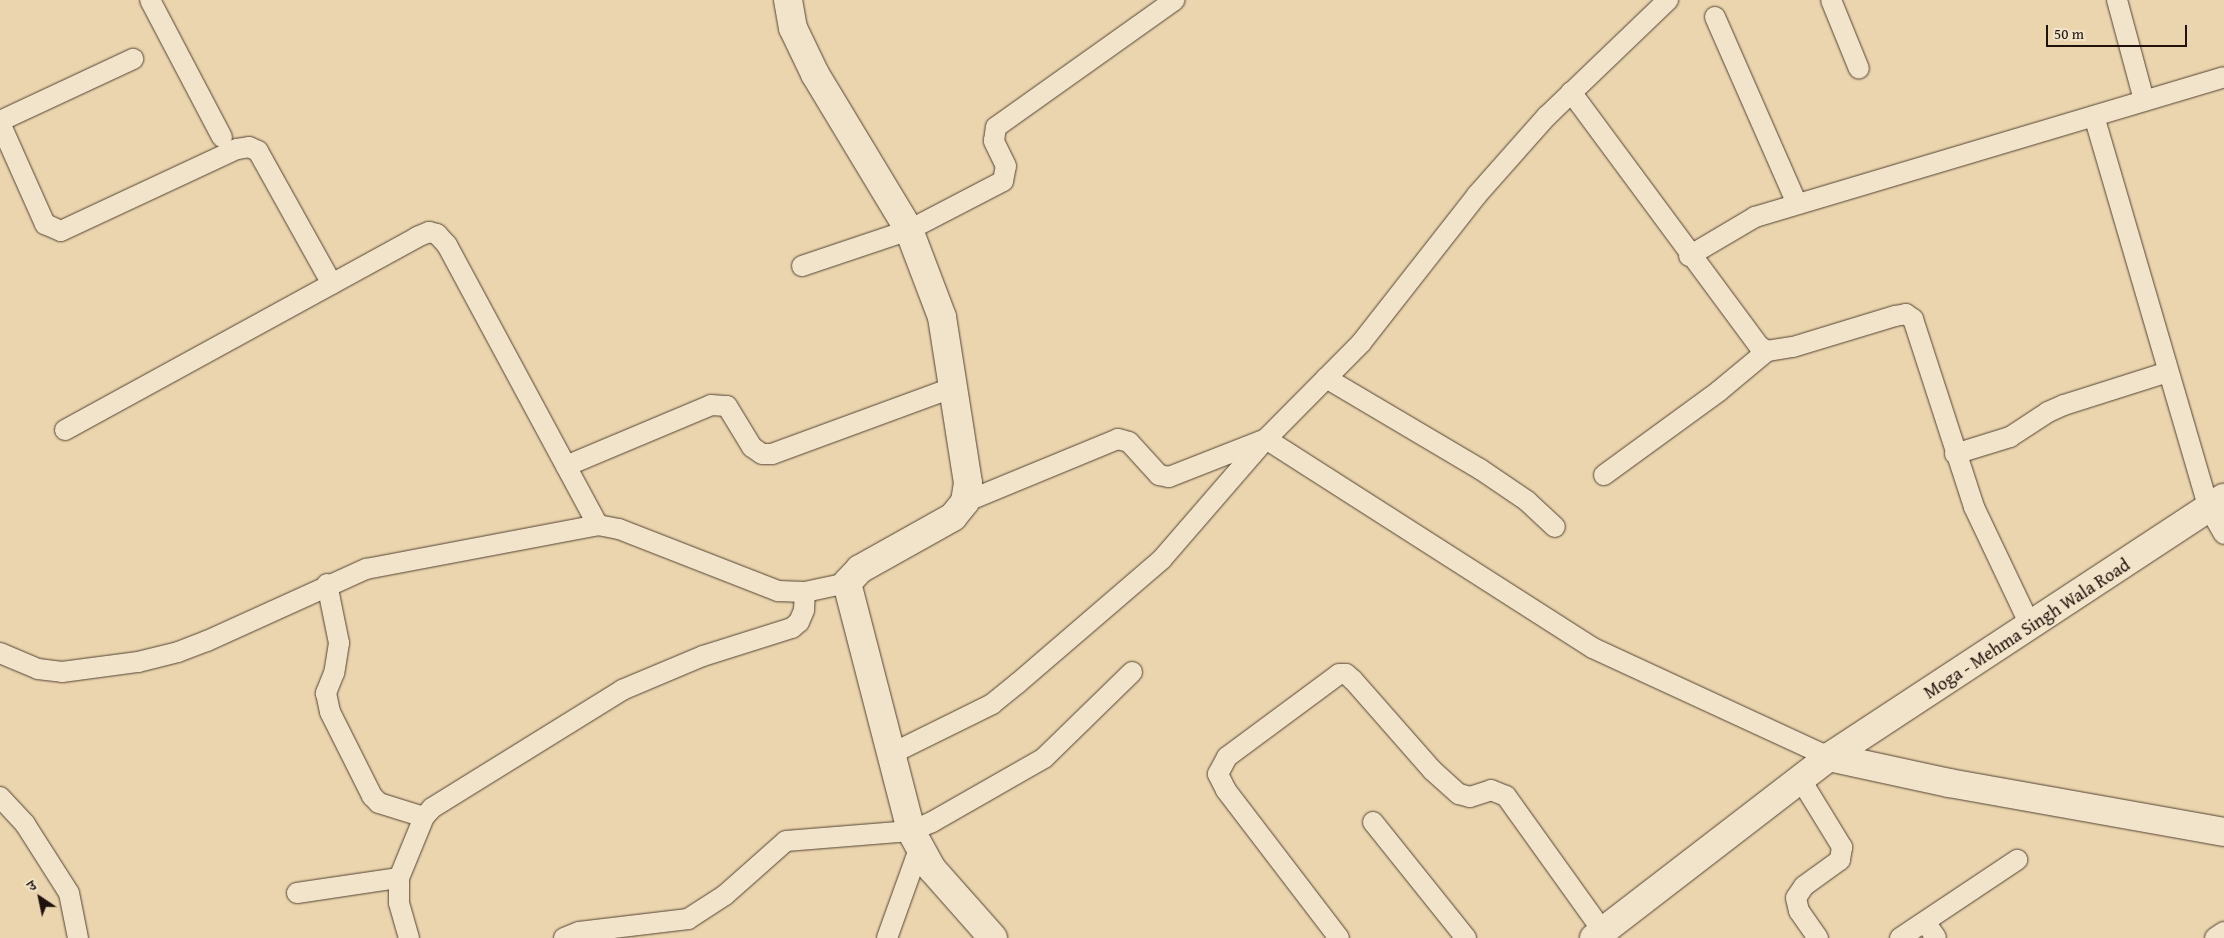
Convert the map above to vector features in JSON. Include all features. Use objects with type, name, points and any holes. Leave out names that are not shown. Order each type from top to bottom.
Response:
[{"type":"street","points":[[150,0],[222,137]]},
{"type":"street","points":[[788,0],[793,28],[816,74],[909,230],[942,317],[968,483],[965,502]]},
{"type":"street","points":[[802,266],[909,230],[1003,181],[1007,174],[994,141],[996,128],[1175,0]]},
{"type":"street","points":[[891,754],[992,704],[1162,559],[1266,440],[1361,343],[1477,195],[1570,92],[1668,0]]},
{"type":"street","points":[[1831,0],[1859,69]]},
{"type":"street","points":[[2118,0],[2144,100]]},
{"type":"street","points":[[1715,17],[1797,204]]},
{"type":"street","points":[[133,59],[0,122],[45,224],[61,231],[237,149],[249,147],[258,151],[332,284]]},
{"type":"street","points":[[1689,256],[1735,226],[1797,204],[2224,77]]},
{"type":"street","points":[[1570,92],[1689,256],[1750,336],[1767,351]]},
{"type":"street","points":[[2094,116],[2168,372],[2216,503],[2224,534]]},
{"type":"street","points":[[65,430],[429,232],[437,234],[447,245],[598,525]]},
{"type":"street","points":[[1604,475],[1719,391],[1767,351],[1906,314],[1919,331],[1955,454],[1986,537],[2031,627]]},
{"type":"street","points":[[1955,454],[2010,437],[2048,412],[2064,405],[2168,372]]},
{"type":"street","points":[[1326,378],[1480,469],[1527,501],[1555,527]]},
{"type":"street","points":[[566,466],[711,405],[727,406],[752,447],[762,454],[772,454],[954,387]]},
{"type":"street","points":[[0,653],[38,669],[62,672],[138,662],[178,652],[327,584],[366,569],[423,556],[598,525],[619,529],[765,588],[788,593],[805,592],[847,584],[860,569],[953,517],[965,502],[1118,439],[1129,442],[1160,475],[1169,477],[1266,440]]},
{"type":"street","points":[[1266,440],[1593,648],[1829,757],[1949,783],[2224,832]]},
{"type":"street","name":"Moga - Mehma Singh Wala Road","points":[[1598,934],[1829,757],[2031,627],[2216,503]]},
{"type":"street","points":[[327,584],[339,643],[334,673],[326,692],[330,712],[372,796],[379,803],[424,817]]},
{"type":"street","points":[[847,584],[915,840],[932,869],[993,938]]},
{"type":"street","points":[[409,938],[400,910],[399,878],[424,817],[444,799],[622,690],[703,656],[792,628],[801,616],[805,592]]},
{"type":"street","points":[[564,938],[580,932],[688,919],[725,895],[786,841],[915,840],[968,803],[1044,758],[1132,672]]},
{"type":"street","points":[[1339,938],[1226,790],[1218,774],[1228,757],[1339,674],[1346,674],[1353,680],[1432,770],[1459,794],[1470,797],[1491,790],[1506,796],[1598,934]]},
{"type":"street","points":[[1801,780],[1842,847],[1840,860],[1804,886],[1796,898],[1799,911],[1818,938]]},
{"type":"street","points":[[0,797],[25,824],[70,894],[78,938]]},
{"type":"street","points":[[1373,822],[1466,938]]},
{"type":"street","points":[[887,938],[915,840]]},
{"type":"street","points":[[1900,938],[2017,860]]},
{"type":"street","points":[[297,893],[399,878]]},
{"type":"street","points":[[1925,922],[1936,938]]},
{"type":"street","points":[[2216,938],[2224,932]]}]
